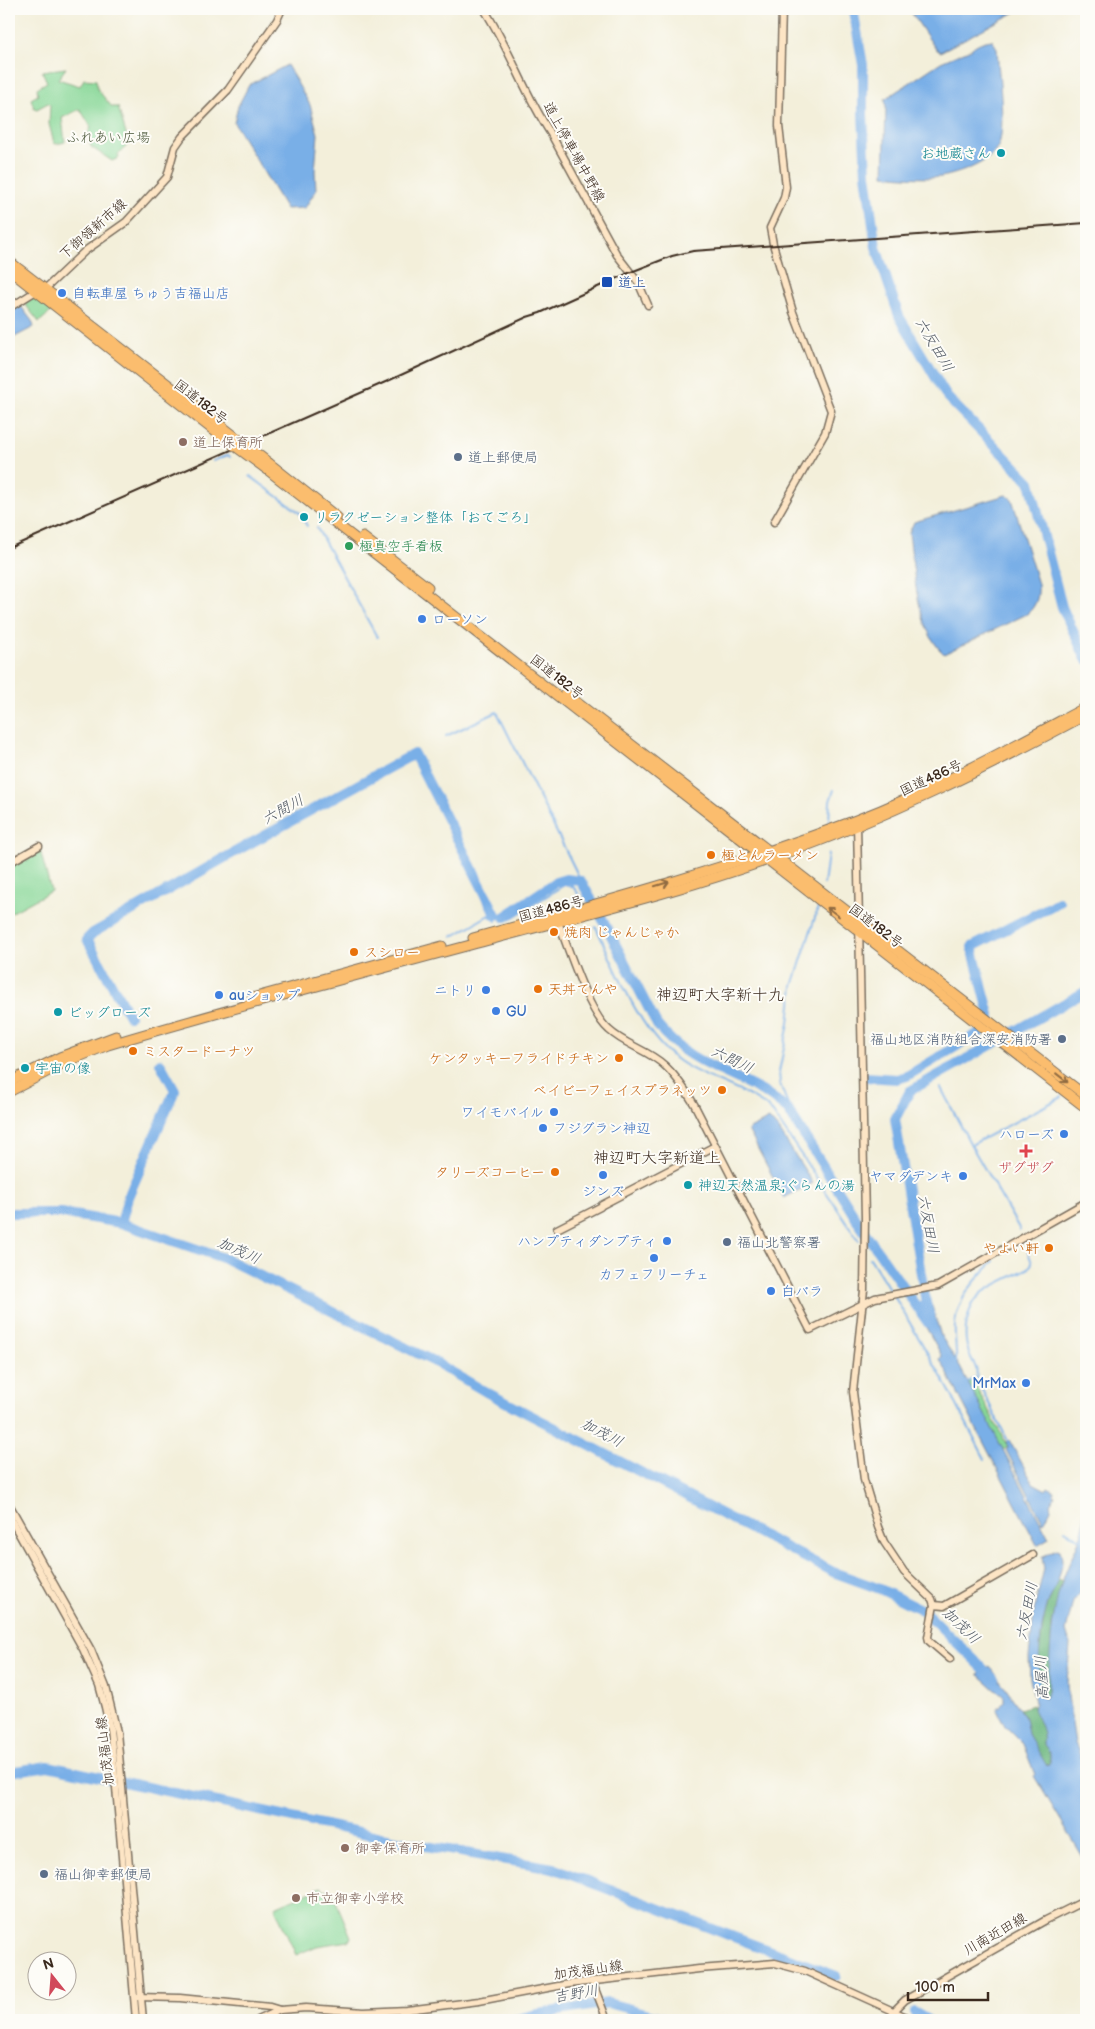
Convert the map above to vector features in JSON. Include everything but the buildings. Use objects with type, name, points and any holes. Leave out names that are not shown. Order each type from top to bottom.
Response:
[{"type":"highway","name":"国道182号","points":[[9,261],[40,290]]},
{"type":"highway","name":"国道182号","points":[[9,270],[69,312],[468,620],[769,856],[860,932],[1086,1096]]},
{"type":"highway","points":[[82,310],[69,312],[82,334]]},
{"type":"highway","name":"国道486号","points":[[857,823],[930,788],[1086,707]]},
{"type":"highway","name":"国道486号","points":[[9,1092],[64,1063],[108,1045],[590,909],[669,892],[857,823],[994,764],[1086,715]]},
{"type":"highway","name":"国道182号","points":[[769,856],[860,921],[992,1028]]},
{"type":"highway","name":"国道486号","points":[[9,1082],[60,1057],[105,1039],[557,919]]},
{"type":"highway","name":"国道182号","points":[[1007,1039],[1086,1108]]},
{"type":"street","name":"下御領新市線","points":[[9,308],[40,290],[85,251],[126,222],[167,177],[175,147],[192,126],[228,90],[277,20],[282,9]]},
{"type":"street","name":"道上停車場中野線","points":[[484,9],[501,38],[539,117],[551,134],[617,255],[638,282],[648,304]]},
{"type":"street","points":[[774,522],[825,432],[831,411],[793,312],[770,228],[784,198],[786,187],[779,126],[782,9]]},
{"type":"street","points":[[857,823],[865,1241],[862,1305],[853,1392],[864,1480],[884,1542],[904,1572],[928,1594],[934,1605],[928,1635],[929,1641],[950,1659]]},
{"type":"street","points":[[9,863],[39,846]]},
{"type":"street","points":[[557,919],[596,1015],[620,1039],[664,1064],[694,1104],[810,1330],[875,1298],[938,1286],[1086,1202]]},
{"type":"street","points":[[557,1230],[715,1146]]},
{"type":"street","name":"加茂福山線","points":[[9,1504],[90,1650],[106,1687],[117,1732],[118,1781]]},
{"type":"street","name":"加茂福山線","points":[[9,1516],[83,1649],[99,1686],[110,1729],[118,1781],[137,1997],[136,2020]]},
{"type":"street","points":[[934,1605],[944,1606],[1032,1555]]},
{"type":"street","name":"川南近田線","points":[[894,2011],[905,2000],[1046,1920],[1086,1900]]},
{"type":"street","name":"加茂福山線","points":[[258,2020],[280,2010],[306,2008],[364,2012],[407,2010],[479,2001],[592,1982],[699,1969],[775,1964],[805,1970],[913,2020]]},
{"type":"street","points":[[592,1982],[607,2020]]},
{"type":"street","points":[[137,1997],[200,2000],[270,2007],[280,2010]]},
{"type":"street","name":"加茂福山線","points":[[137,1997],[143,2020]]},
{"type":"green space","name":"ふれあい広場","points":[[66,68],[58,79],[80,86],[84,79],[96,80],[98,90],[112,107],[118,107],[129,144],[118,154],[119,158],[112,161],[91,147],[87,136],[91,127],[80,109],[62,118],[65,142],[54,143],[49,124],[50,105],[48,103],[37,109],[34,108],[31,99],[38,95],[37,88],[47,82],[42,71]]},
{"type":"green space","points":[[31,299],[37,299],[52,311],[39,322],[24,303]]},
{"type":"green space","points":[[39,846],[51,891],[9,914],[9,863]]},
{"type":"green space","points":[[973,1381],[1008,1447],[1003,1450],[968,1383]]},
{"type":"green space","points":[[1057,1580],[1062,1581],[1052,1624],[1048,1692],[1044,1699],[1040,1684],[1039,1651],[1045,1613]]},
{"type":"green space","points":[[1032,1705],[1042,1729],[1043,1744],[1050,1754],[1050,1762],[1046,1766],[1028,1734],[1025,1718],[1020,1709]]},
{"type":"green space","points":[[321,1887],[325,1890],[331,1889],[351,1937],[349,1941],[317,1946],[296,1955],[275,1907]]},
{"type":"water","points":[[909,9],[1021,9],[940,52],[935,48]]},
{"type":"water","points":[[992,40],[997,48],[1002,111],[1001,135],[996,150],[983,162],[966,170],[941,177],[920,178],[884,175],[885,99],[941,62],[976,45]]},
{"type":"water","points":[[287,65],[310,105],[318,134],[315,171],[316,190],[305,208],[286,209],[234,123],[238,106],[249,85]]},
{"type":"water","points":[[20,305],[32,321],[34,327],[9,340],[9,312]]},
{"type":"water","points":[[1006,495],[1012,499],[1038,584],[1037,600],[1027,614],[944,654],[927,630],[922,614],[915,581],[909,533],[914,522]]},
{"type":"water","points":[[769,1119],[779,1130],[813,1183],[784,1198],[748,1130]]},
{"type":"water","points":[[932,1306],[941,1336],[960,1367],[1049,1538],[1037,1545],[940,1359],[942,1356],[918,1313]]},
{"type":"water","points":[[1009,1440],[1033,1483],[1046,1490],[1048,1487],[1054,1491],[1053,1494],[1055,1495],[1050,1504],[1051,1509],[1043,1522],[1006,1450],[1008,1448],[1006,1442]]},
{"type":"water","points":[[1086,1502],[1086,1576],[1083,1589],[1073,1602],[1066,1631],[1070,1644],[1067,1682],[1068,1696],[1075,1743],[1086,1769],[1086,1862],[1034,1776],[1023,1744],[1005,1726],[997,1710],[1004,1701],[1004,1697],[978,1674],[990,1666],[1020,1709],[1025,1718],[1028,1734],[1047,1766],[1050,1762],[1050,1754],[1043,1744],[1042,1730],[1033,1709],[1035,1702],[1030,1679],[1029,1657],[1035,1605],[1044,1569],[1042,1557],[1057,1549],[1060,1550],[1062,1558],[1060,1574],[1047,1606],[1041,1632],[1039,1670],[1041,1692],[1044,1699],[1048,1692],[1051,1636],[1055,1609],[1062,1582],[1083,1528]]},
{"type":"waterway","name":"六反田川","points":[[853,9],[863,65],[866,174],[876,247],[899,316],[947,397],[1030,482],[1062,607],[1086,659]]},
{"type":"waterway","points":[[213,461],[228,455],[230,457]]},
{"type":"waterway","points":[[250,476],[299,512],[307,526]]},
{"type":"waterway","points":[[317,528],[377,637]]},
{"type":"waterway","points":[[446,736],[497,712],[581,881]]},
{"type":"waterway","name":"六間川","points":[[129,1016],[87,939],[93,933],[242,848],[414,754],[496,915]]},
{"type":"waterway","points":[[829,824],[830,801],[834,790]]},
{"type":"waterway","points":[[824,884],[828,854]]},
{"type":"waterway","name":"六間川","points":[[504,917],[556,882],[566,879],[581,881],[657,1025],[670,1039],[696,1059],[755,1087],[788,1110],[862,1228],[928,1323]]},
{"type":"waterway","points":[[507,921],[564,885],[573,887],[582,901]]},
{"type":"waterway","name":"六反田川","points":[[866,1077],[897,1079],[907,1076],[989,1027],[990,1015],[972,947],[1059,902]]},
{"type":"waterway","points":[[788,1110],[780,1084],[779,1072],[789,1023],[793,986],[818,908]]},
{"type":"waterway","points":[[452,937],[489,915],[496,921]]},
{"type":"waterway","points":[[596,927],[630,1000],[653,1035],[666,1050],[691,1069],[738,1090],[771,1110],[859,1241]]},
{"type":"waterway","name":"六反田川","points":[[931,1320],[926,1303],[895,1119],[910,1091],[1086,991]]},
{"type":"waterway","name":"六間川","points":[[121,1223],[128,1197],[175,1090],[160,1063]]},
{"type":"waterway","points":[[941,1088],[971,1145]]},
{"type":"waterway","points":[[1020,1230],[971,1145],[1062,1097]]},
{"type":"waterway","name":"加茂川","points":[[9,1213],[61,1213],[121,1223],[226,1259],[433,1361],[486,1392],[833,1572],[880,1589],[924,1611],[994,1679]]},
{"type":"waterway","points":[[1009,1443],[976,1378],[976,1368],[967,1346],[966,1330],[972,1306],[981,1294],[1029,1268],[1032,1263],[1025,1243]]},
{"type":"waterway","points":[[870,1258],[891,1292]]},
{"type":"waterway","points":[[956,1363],[955,1324],[960,1306],[969,1289],[994,1261]]},
{"type":"waterway","points":[[894,1296],[948,1388],[985,1459]]},
{"type":"waterway","points":[[967,1382],[976,1378]]},
{"type":"waterway","points":[[1065,1530],[1080,1539]]},
{"type":"waterway","points":[[9,1772],[48,1766],[420,1845],[553,1868],[836,1976]]},
{"type":"waterway","name":"吉野川","points":[[514,2020],[533,2015],[608,2003],[672,2020]]},
{"type":"waterway","points":[[914,2012],[928,2020]]},
{"type":"railway","points":[[9,548],[390,380],[527,317],[672,256],[693,251],[1086,223]]},
{"type":"place","name":"お地蔵さん","points":[[1001,153]]},
{"type":"place","name":"道上","points":[[607,282]]},
{"type":"place","name":"自転車屋 ちゅう吉福山店","points":[[62,293]]},
{"type":"place","name":"道上保育所","points":[[183,442]]},
{"type":"place","name":"道上郵便局","points":[[458,457]]},
{"type":"place","name":"リラクゼーション整体「おてごろ」","points":[[304,517]]},
{"type":"place","name":"極真空手看板","points":[[349,546]]},
{"type":"place","name":"ローソン","points":[[422,619]]},
{"type":"place","name":"極とんラーメン","points":[[711,855]]},
{"type":"place","name":"焼肉 じゃんじゃか","points":[[554,932]]},
{"type":"place","name":"スシロー","points":[[354,952]]},
{"type":"place","name":"天丼てんや","points":[[538,989]]},
{"type":"place","name":"ニトリ","points":[[486,990]]},
{"type":"place","name":"auショップ","points":[[219,995]]},
{"type":"place","name":"GU","points":[[496,1011]]},
{"type":"place","name":"ビッグローズ","points":[[58,1012]]},
{"type":"place","name":"福山地区消防組合深安消防署","points":[[1062,1039]]},
{"type":"place","name":"ミスタードーナツ","points":[[133,1051]]},
{"type":"place","name":"ケンタッキーフライドチキン","points":[[619,1058]]},
{"type":"place","name":"宇宙の像","points":[[25,1068]]},
{"type":"place","name":"ベイビーフェイスプラネッツ","points":[[722,1090]]},
{"type":"place","name":"ワイモバイル","points":[[554,1112]]},
{"type":"place","name":"フジグラン神辺","points":[[543,1128]]},
{"type":"place","name":"ハローズ","points":[[1064,1134]]},
{"type":"place","name":"ザグザグ","points":[[1026,1151]]},
{"type":"place","name":"タリーズコーヒー","points":[[555,1172]]},
{"type":"place","name":"ジンズ","points":[[603,1175]]},
{"type":"place","name":"ヤマダデンキ","points":[[963,1176]]},
{"type":"place","name":"神辺天然温泉;ぐらんの湯","points":[[688,1185]]},
{"type":"place","name":"ハンプティダンプティ","points":[[667,1241]]},
{"type":"place","name":"福山北警察署","points":[[727,1242]]},
{"type":"place","name":"やよい軒","points":[[1049,1248]]},
{"type":"place","name":"カフェフリーチェ","points":[[654,1258]]},
{"type":"place","name":"白バラ","points":[[771,1291]]},
{"type":"place","name":"MrMax","points":[[1026,1383]]},
{"type":"place","name":"御幸保育所","points":[[345,1848]]},
{"type":"place","name":"福山御幸郵便局","points":[[44,1874]]},
{"type":"place","name":"市立御幸小学校","points":[[296,1898]]},
{"type":"district","name":"神辺町大字新十九","points":[[720,995]]},
{"type":"district","name":"神辺町大字新道上","points":[[657,1158]]},
{"type":"water label","name":"高屋川","points":[[1042,1678]]}]
